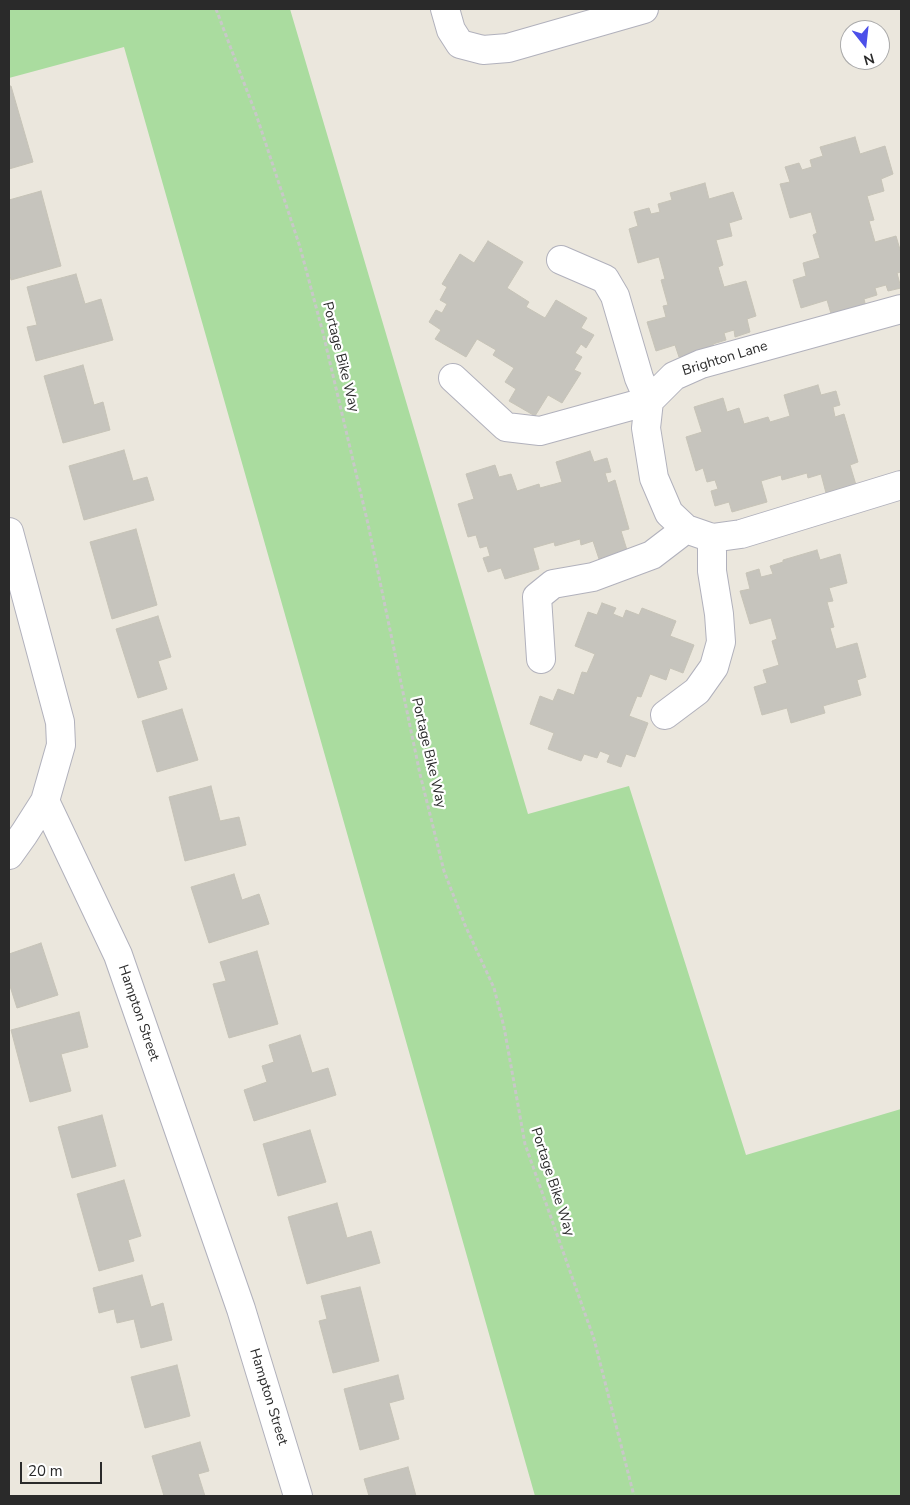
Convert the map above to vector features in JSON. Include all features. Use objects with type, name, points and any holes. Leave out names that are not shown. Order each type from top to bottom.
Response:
[{"type":"street","points":[[445,9],[451,30],[460,44],[483,50],[508,48],[644,9]]},
{"type":"street","points":[[561,260],[605,279],[615,296],[638,378],[649,401],[646,428],[654,478],[669,513],[686,529],[712,538],[741,534],[901,486]]},
{"type":"street","name":"Brighton Lane","points":[[649,401],[674,376],[701,364],[901,309]]},
{"type":"street","points":[[453,378],[506,427],[540,431],[649,401]]},
{"type":"street","points":[[541,659],[536,597],[553,584],[593,577],[652,555],[686,529]]},
{"type":"street","points":[[9,532],[60,722],[61,745],[45,801],[9,855]]},
{"type":"street","points":[[665,715],[697,691],[714,667],[721,642],[719,614],[712,571],[712,538]]},
{"type":"street","name":"Hampton Street","points":[[45,801],[118,955],[241,1309],[298,1496]]},
{"type":"path","name":"Portage Bike Way","points":[[216,9],[257,117],[300,247],[323,333],[366,514],[420,774],[444,871],[494,988],[504,1027],[525,1144],[594,1339],[634,1496]]},
{"type":"green space","points":[[9,9],[290,9],[528,814],[629,786],[746,1155],[901,1109],[901,1496],[535,1496],[124,47],[9,78]]},
{"type":"building","points":[[9,86],[11,86],[33,162],[9,169]]},
{"type":"building","points":[[855,137],[860,154],[885,146],[893,174],[881,179],[884,191],[867,196],[874,220],[869,221],[875,242],[896,236],[901,253],[901,272],[897,273],[901,288],[888,291],[886,285],[875,288],[877,295],[864,299],[866,307],[832,317],[827,300],[801,308],[793,280],[806,276],[803,263],[820,258],[813,235],[817,233],[811,212],[790,218],[780,184],[790,182],[785,167],[799,163],[802,170],[812,167],[810,160],[823,156],[820,147]]},
{"type":"building","points":[[705,183],[709,199],[733,192],[742,219],[729,223],[732,236],[716,240],[723,265],[718,267],[724,287],[746,281],[756,316],[747,319],[750,332],[735,337],[734,330],[724,333],[726,340],[713,344],[714,347],[679,357],[675,345],[656,351],[647,322],[666,317],[663,306],[668,305],[661,280],[665,279],[659,257],[638,263],[629,229],[638,226],[634,212],[649,208],[651,214],[660,212],[658,204],[672,200],[670,193]]},
{"type":"building","points":[[41,191],[61,266],[11,280],[9,270],[9,200]]},
{"type":"building","points":[[488,241],[523,262],[507,288],[529,302],[526,307],[545,318],[556,300],[587,318],[581,328],[594,335],[586,348],[581,344],[575,353],[582,357],[574,370],[581,373],[562,403],[548,395],[535,416],[509,401],[516,389],[505,382],[514,368],[493,355],[496,350],[477,339],[466,357],[435,339],[441,330],[429,322],[436,310],[442,313],[447,304],[440,300],[447,287],[442,284],[460,254],[474,263]]},
{"type":"building","points":[[76,274],[85,304],[101,299],[113,340],[36,361],[27,327],[37,325],[27,287]]},
{"type":"building","points":[[83,365],[94,405],[103,402],[110,430],[63,443],[44,376]]},
{"type":"building","points":[[818,385],[821,395],[836,391],[840,405],[833,407],[835,417],[844,414],[858,462],[850,465],[856,485],[826,493],[821,474],[808,478],[807,473],[782,480],[781,475],[761,481],[767,502],[732,512],[729,502],[715,506],[711,491],[718,489],[715,480],[707,482],[703,468],[696,471],[686,437],[702,432],[694,407],[723,398],[727,412],[739,408],[744,424],[768,417],[770,422],[790,416],[784,395]]},
{"type":"building","points":[[124,450],[133,481],[147,477],[154,500],[84,520],[69,466]]},
{"type":"building","points":[[590,451],[594,462],[607,458],[611,472],[605,473],[608,483],[615,480],[629,529],[621,531],[627,550],[599,559],[593,541],[581,545],[580,539],[555,546],[554,542],[533,548],[539,569],[505,579],[501,568],[488,572],[483,558],[490,556],[487,546],[480,548],[476,535],[468,537],[458,504],[474,499],[466,474],[495,465],[499,477],[511,474],[517,491],[539,484],[540,488],[562,482],[556,462]]},
{"type":"building","points":[[136,529],[157,605],[112,619],[90,542]]},
{"type":"building","points":[[817,550],[820,560],[840,554],[847,583],[829,588],[833,601],[827,602],[834,627],[830,628],[836,649],[857,643],[866,677],[857,680],[861,695],[823,706],[825,713],[791,723],[787,708],[762,715],[754,687],[767,683],[763,670],[779,665],[772,641],[777,639],[771,618],[750,624],[740,591],[750,589],[746,573],[759,569],[761,577],[773,574],[770,566]]},
{"type":"building","points":[[602,603],[616,608],[613,614],[623,618],[626,610],[639,615],[642,608],[676,621],[670,636],[694,645],[683,673],[670,668],[666,680],[650,674],[641,697],[637,696],[629,716],[648,723],[635,757],[626,754],[621,767],[607,762],[610,755],[600,751],[597,758],[584,754],[581,761],[548,749],[554,733],[530,724],[540,696],[553,701],[558,689],[574,695],[582,672],[587,673],[595,654],[575,646],[588,612],[597,615]]},
{"type":"building","points":[[158,616],[171,657],[158,661],[167,689],[138,698],[116,629]]},
{"type":"building","points":[[182,709],[198,760],[157,772],[142,721]]},
{"type":"building","points":[[211,786],[220,821],[239,817],[246,845],[185,861],[169,797]]},
{"type":"building","points":[[234,874],[242,900],[259,894],[269,924],[209,943],[191,887]]},
{"type":"building","points":[[41,943],[58,995],[17,1008],[9,983],[9,954]]},
{"type":"building","points":[[257,951],[278,1024],[229,1038],[213,984],[226,981],[220,962]]},
{"type":"building","points":[[79,1012],[88,1047],[61,1054],[71,1091],[30,1102],[11,1030]]},
{"type":"building","points":[[300,1035],[312,1073],[328,1068],[336,1095],[254,1121],[244,1090],[267,1082],[262,1066],[274,1062],[269,1045]]},
{"type":"building","points":[[102,1115],[116,1166],[72,1178],[58,1127]]},
{"type":"building","points":[[310,1130],[326,1182],[278,1196],[263,1144]]},
{"type":"building","points":[[124,1180],[141,1236],[128,1240],[134,1261],[99,1271],[77,1194]]},
{"type":"building","points":[[337,1203],[347,1238],[371,1231],[380,1263],[307,1284],[288,1217]]},
{"type":"building","points":[[142,1275],[151,1307],[163,1303],[172,1340],[141,1348],[134,1319],[117,1323],[114,1309],[99,1313],[93,1288]]},
{"type":"building","points":[[360,1287],[379,1361],[333,1373],[319,1321],[327,1319],[321,1296]]},
{"type":"building","points":[[177,1365],[190,1416],[145,1428],[131,1377]]},
{"type":"building","points":[[398,1375],[404,1399],[389,1403],[399,1439],[360,1450],[344,1389]]},
{"type":"building","points":[[200,1442],[209,1471],[198,1474],[205,1496],[164,1496],[152,1456]]},
{"type":"building","points":[[408,1467],[416,1496],[369,1496],[364,1479]]}]
